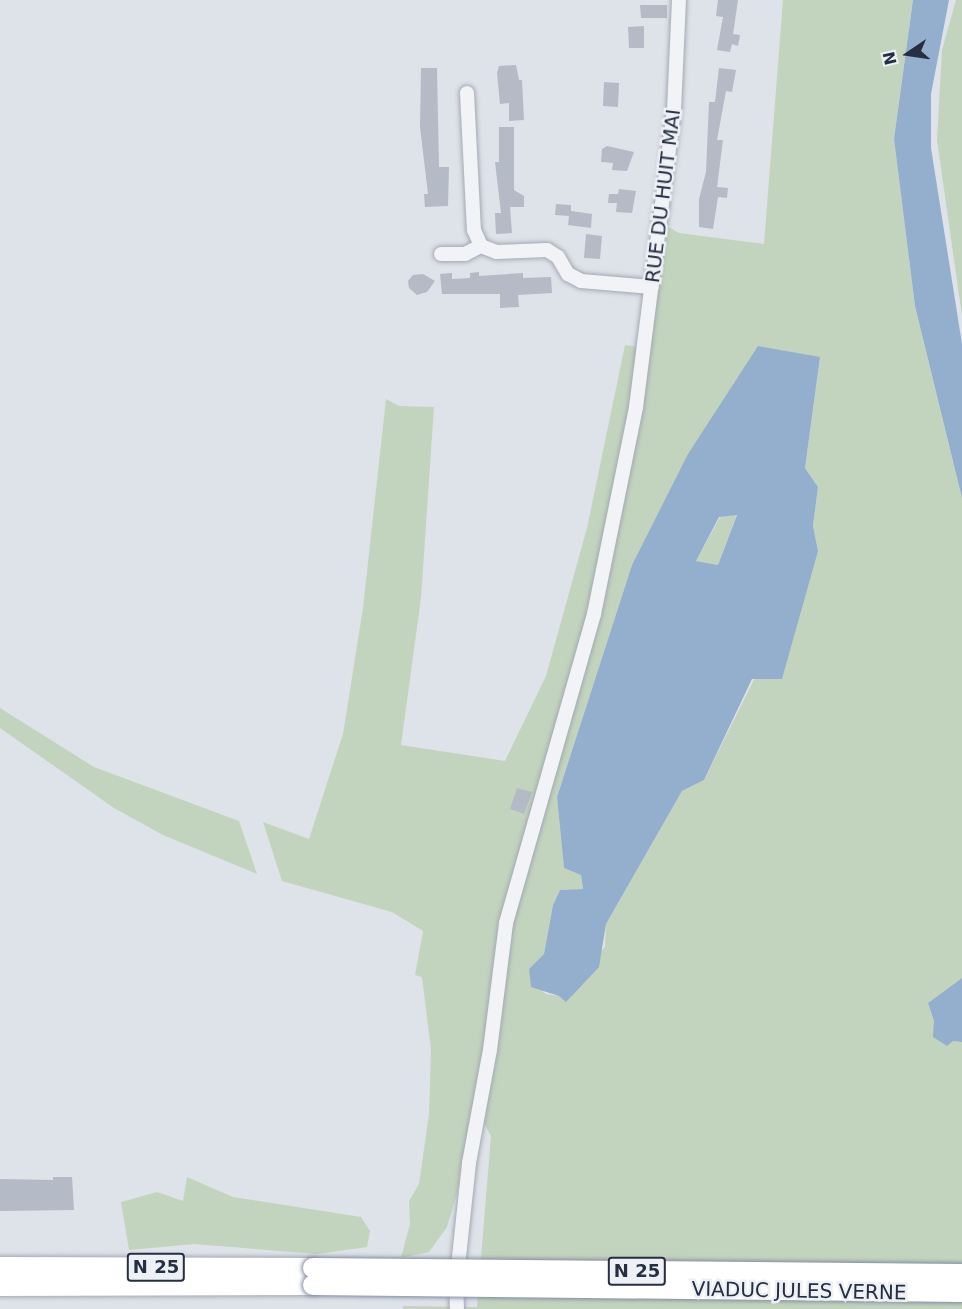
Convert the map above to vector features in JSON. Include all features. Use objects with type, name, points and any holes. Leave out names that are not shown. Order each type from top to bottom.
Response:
[{"type":"highway","name":"N 25","points":[[0,1267],[313,1277]]},
{"type":"highway","name":"VIADUC JULES VERNE","points":[[313,1277],[962,1274]]},
{"type":"highway","name":"N 25","points":[[0,1286],[313,1277]]},
{"type":"highway","name":"VIADUC JULES VERNE","points":[[313,1277],[962,1292]]},
{"type":"street","name":"RUE DU HUIT MAI","points":[[458,1309],[456,1285],[469,1163],[490,1050],[506,923],[594,614],[638,391],[674,110],[680,0]]},
{"type":"street","points":[[466,93],[474,230],[481,246],[496,252],[547,250],[558,257],[568,274],[581,281],[652,286]]},
{"type":"street","points":[[441,254],[465,254],[481,246]]},
{"type":"green space","points":[[783,0],[913,0],[894,139],[915,306],[962,498],[962,978],[928,1003],[934,1021],[953,1041],[962,1042],[962,1309],[403,1309],[403,1306],[477,1307],[491,1136],[484,1123],[476,1130],[447,1227],[429,1252],[401,1258],[410,1224],[409,1201],[419,1184],[429,1114],[431,1050],[422,977],[415,975],[423,931],[392,912],[282,881],[263,822],[309,839],[343,734],[363,608],[386,399],[399,406],[434,407],[421,598],[401,745],[505,761],[546,676],[587,528],[625,345],[646,348],[659,238],[666,241],[667,226],[679,233],[764,244]],"holes":[[[820,357],[805,468],[818,487],[813,526],[818,551],[704,780],[682,791],[606,924],[605,947],[559,996],[546,994],[538,987],[553,905],[560,890],[583,889],[581,875],[564,868],[557,797],[632,565]]]},
{"type":"green space","points":[[956,0],[962,0],[962,316],[937,140],[942,50]]},
{"type":"green space","points":[[737,514],[718,565],[696,561],[720,517]]},
{"type":"green space","points":[[0,708],[94,767],[239,821],[257,874],[163,835],[114,808],[0,728]]},
{"type":"green space","points":[[187,1177],[233,1197],[361,1217],[370,1231],[367,1247],[317,1254],[194,1244],[129,1250],[121,1202],[157,1192],[183,1201]]},
{"type":"water","points":[[913,0],[949,0],[931,94],[931,148],[962,344],[962,498],[915,306],[894,139]]},
{"type":"water","points":[[758,346],[820,357],[805,468],[818,487],[813,526],[818,551],[782,679],[752,679],[704,780],[682,791],[606,924],[599,967],[566,1002],[559,996],[531,987],[529,969],[544,954],[553,905],[560,890],[583,889],[581,875],[564,868],[557,797],[632,565],[688,454]],"holes":[[[737,515],[718,565],[696,561],[719,517]]]},
{"type":"water","points":[[962,978],[962,1042],[953,1041],[947,1046],[933,1037],[934,1021],[928,1003]]},
{"type":"building","points":[[718,0],[738,0],[733,34],[740,35],[738,46],[732,44],[730,52],[717,50],[723,17],[716,16]]},
{"type":"building","points":[[640,5],[667,5],[667,18],[641,18]]},
{"type":"building","points":[[644,26],[644,48],[629,48],[628,27]]},
{"type":"building","points":[[516,65],[519,80],[522,80],[524,120],[509,121],[509,103],[500,104],[497,73],[499,66]]},
{"type":"building","points":[[421,68],[437,68],[439,167],[449,167],[448,206],[425,207],[424,194],[428,194],[420,127]]},
{"type":"building","points":[[719,68],[736,70],[732,92],[726,91],[717,140],[723,140],[717,187],[728,188],[727,198],[718,197],[713,229],[699,227],[699,199],[706,172],[709,102],[715,102]]},
{"type":"building","points":[[604,82],[619,83],[618,107],[603,106]]},
{"type":"building","points":[[499,127],[514,127],[514,190],[524,196],[524,207],[510,207],[512,233],[496,234],[495,213],[501,213],[495,162],[499,162]]},
{"type":"building","points":[[607,146],[634,152],[627,171],[612,170],[613,163],[601,162],[602,149]]},
{"type":"building","points":[[619,189],[636,191],[632,213],[616,212],[617,203],[608,203],[609,194],[618,194]]},
{"type":"building","points":[[556,204],[571,205],[571,211],[592,214],[591,228],[568,225],[569,216],[555,215]]},
{"type":"building","points":[[586,234],[602,236],[600,259],[584,258]]},
{"type":"building","points":[[479,272],[479,276],[523,273],[523,278],[551,277],[552,293],[518,295],[519,307],[500,308],[500,294],[442,294],[440,274],[452,273],[452,279],[470,278],[470,273]]},
{"type":"building","points":[[423,274],[435,281],[427,292],[417,295],[409,288],[408,281],[413,275]]},
{"type":"building","points":[[517,788],[532,792],[524,814],[510,809]]},
{"type":"building","points":[[53,1177],[72,1177],[74,1210],[0,1211],[0,1179],[53,1180]]}]
